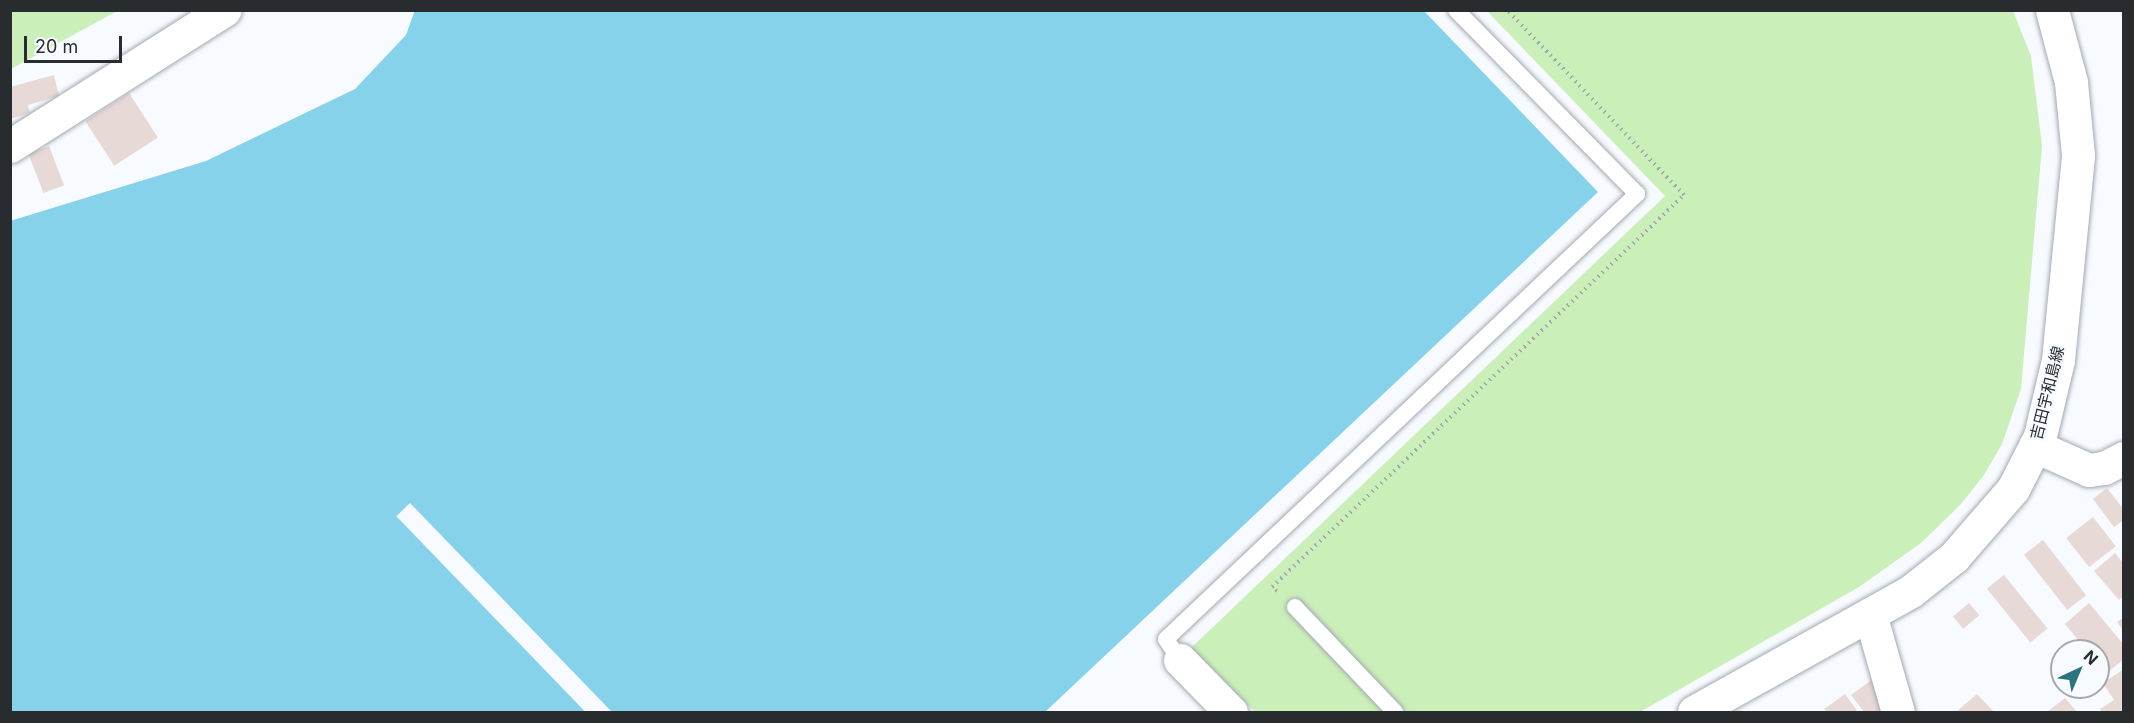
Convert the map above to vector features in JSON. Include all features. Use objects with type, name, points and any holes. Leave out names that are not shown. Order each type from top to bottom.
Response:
[{"type":"main road","points":[[10,146],[224,10]]},
{"type":"main road","name":"吉田宇和島線","points":[[1694,712],[1911,591],[1954,557],[2013,489],[2035,446],[2040,436],[2058,360],[2078,155],[2072,82],[2052,10]]},
{"type":"main road","points":[[2035,446],[2089,470],[2104,468],[2124,458]]},
{"type":"main road","points":[[1870,614],[1898,712]]},
{"type":"main road","points":[[1180,660],[1231,712]]},
{"type":"lane","points":[[1180,660],[1166,639],[1637,194],[1456,10]]},
{"type":"lane","points":[[1294,607],[1395,712]]},
{"type":"green space","points":[[11,10],[117,10],[117,11],[11,69]]},
{"type":"green space","points":[[1487,11],[2013,11],[2031,56],[2042,146],[2021,389],[2002,444],[1984,475],[1961,504],[1921,543],[1859,587],[1640,712],[1255,712],[1191,648],[1665,196]]},
{"type":"water","points":[[415,10],[1424,11],[1598,192],[1045,712],[11,712],[10,221],[206,161],[355,89],[406,35]]},
{"type":"pier","points":[[410,503],[611,712],[585,712],[396,516]]},
{"type":"building","points":[[54,75],[59,96],[28,105],[30,113],[10,119],[10,87]]},
{"type":"building","points":[[129,93],[158,137],[114,166],[85,121]]},
{"type":"building","points":[[49,146],[64,185],[44,193],[28,154]]},
{"type":"building","points":[[2107,488],[2124,510],[2124,520],[2114,527],[2093,499]]},
{"type":"building","points":[[2093,517],[2116,546],[2089,567],[2066,538]]},
{"type":"building","points":[[2043,540],[2086,595],[2067,610],[2024,555]]},
{"type":"building","points":[[2115,553],[2124,564],[2124,596],[2119,600],[2094,571]]},
{"type":"building","points":[[2004,575],[2047,629],[2030,642],[1987,589]]},
{"type":"building","points":[[1969,603],[1979,615],[1963,629],[1953,616]]},
{"type":"building","points":[[2089,603],[2124,645],[2124,659],[2110,670],[2110,639],[2077,639],[2065,624]]},
{"type":"building","points":[[2124,617],[2124,631],[2117,622]]},
{"type":"building","points":[[2124,669],[2124,712],[2102,712],[2100,709],[2114,700],[2110,694],[2110,678]]},
{"type":"building","points":[[1873,679],[1889,712],[1864,712],[1851,695]]},
{"type":"building","points":[[1845,694],[1858,712],[1827,712],[1824,709]]},
{"type":"building","points":[[1977,694],[1994,712],[1956,712]]},
{"type":"building","points":[[2066,699],[2077,712],[2047,712]]}]
